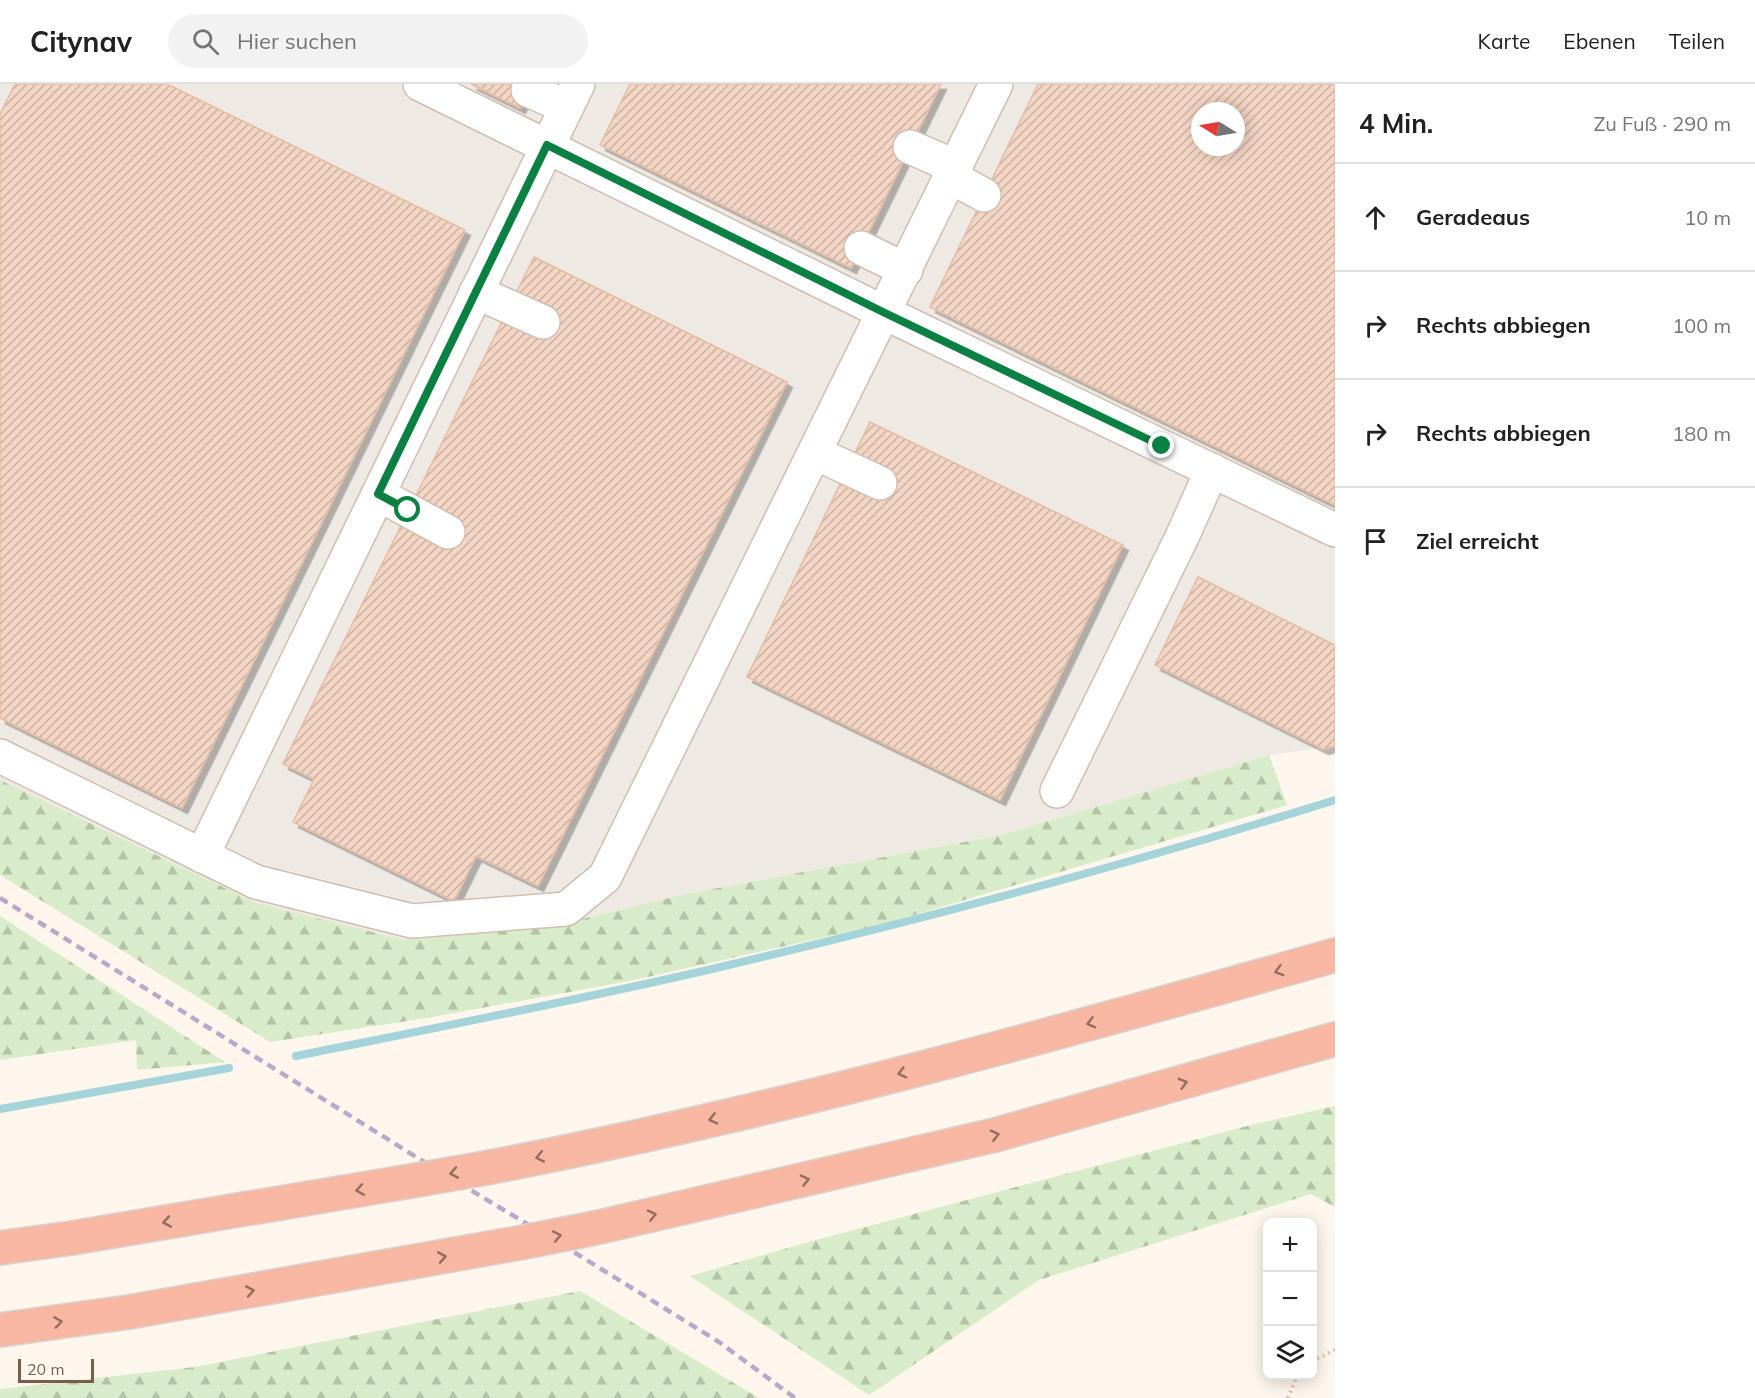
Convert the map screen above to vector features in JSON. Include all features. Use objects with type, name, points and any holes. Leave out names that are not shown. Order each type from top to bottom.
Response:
[{"type":"highway","points":[[0,1248],[417,1180],[600,1146],[852,1086],[1163,1004],[1335,955]]},
{"type":"highway","points":[[0,1330],[129,1312],[595,1228],[995,1135],[1335,1039]]},
{"type":"lane","points":[[420,84],[885,313],[1335,530]]},
{"type":"lane","points":[[0,756],[256,882],[412,921],[566,909],[605,877],[996,84]]},
{"type":"lane","points":[[202,856],[572,96],[528,90]]},
{"type":"lane","points":[[910,147],[953,172],[984,195]]},
{"type":"lane","points":[[861,248],[906,270]]},
{"type":"lane","points":[[476,292],[543,322]]},
{"type":"lane","points":[[815,453],[880,483]]},
{"type":"lane","points":[[1057,791],[1182,537],[1212,470]]},
{"type":"lane","points":[[378,494],[448,532]]},
{"type":"path","points":[[1317,1358],[1335,1350]]},
{"type":"path","points":[[1288,1398],[1295,1380]]},
{"type":"shaded area","points":[[0,84],[1335,84],[1335,746],[1269,755],[1002,835],[686,894],[544,928],[404,940],[256,903],[0,780]]},
{"type":"green space","points":[[1269,755],[1287,805],[887,923],[630,981],[427,1018],[270,1042],[0,875],[0,780],[256,903],[404,940],[544,928],[686,894],[1002,835]]},
{"type":"green space","points":[[0,916],[225,1062],[137,1070],[136,1040],[0,1060]]},
{"type":"green space","points":[[1335,1106],[1335,1207],[1311,1194],[1039,1280],[869,1395],[690,1276],[812,1241],[1251,1125]]},
{"type":"green space","points":[[580,1291],[759,1398],[0,1398],[0,1389],[195,1367]]},
{"type":"building","points":[[15,84],[167,84],[465,230],[182,808],[0,718],[0,114]]},
{"type":"building","points":[[471,84],[531,84],[520,108]]},
{"type":"building","points":[[630,84],[941,84],[851,268],[600,145]]},
{"type":"building","points":[[1038,84],[1335,84],[1335,505],[930,307]]},
{"type":"building","points":[[534,257],[787,382],[538,886],[476,856],[454,901],[293,822],[314,779],[283,764]]},
{"type":"building","points":[[870,422],[1123,545],[1000,800],[747,677]]},
{"type":"building","points":[[1198,577],[1335,645],[1335,746],[1323,749],[1155,665]]},
{"type":"waterway","points":[[296,1056],[608,992],[790,950],[1103,869],[1335,800]]},
{"type":"waterway","points":[[0,1109],[229,1068]]},
{"type":"railway","points":[[0,898],[719,1342],[795,1398]]},
{"type":"route","points":[[408,510],[378,494],[547,145],[885,313],[1162,446]]}]
